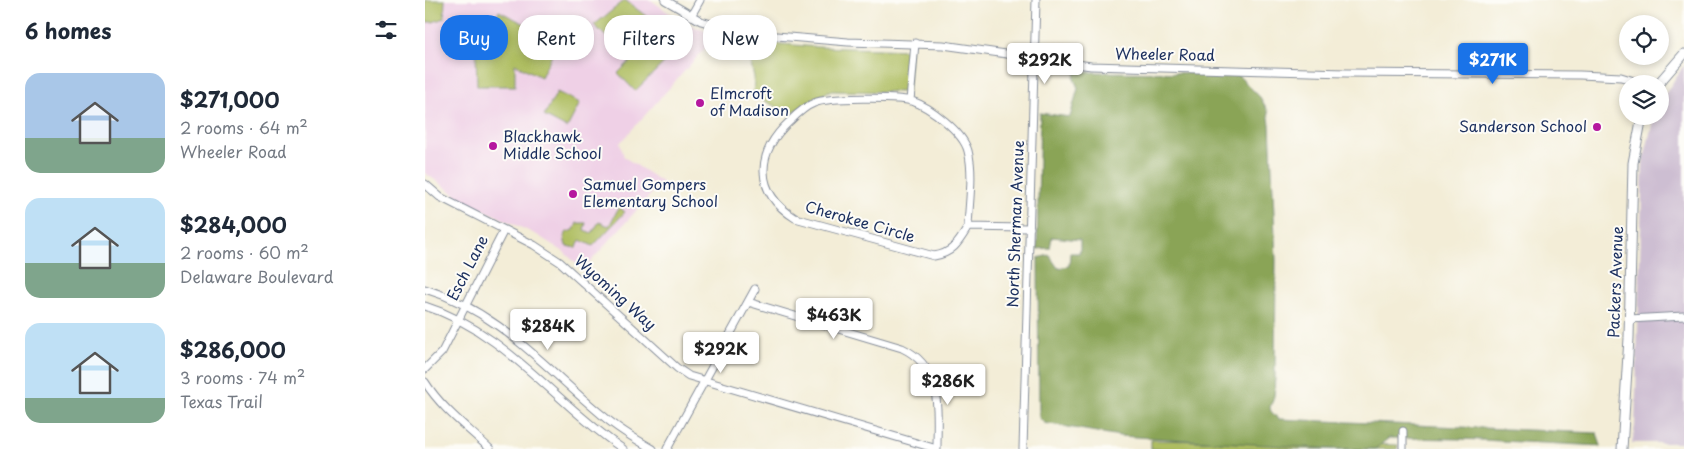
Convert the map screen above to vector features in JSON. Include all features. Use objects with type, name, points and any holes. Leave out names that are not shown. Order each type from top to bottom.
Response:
[{"type":"main road","points":[[1666,75],[1684,54]]},
{"type":"main road","name":"Packers Avenue","points":[[1622,449],[1629,319],[1633,163],[1641,125]]},
{"type":"street","name":"Wheeler Road","points":[[665,0],[689,15]]},
{"type":"street","points":[[692,15],[700,0]]},
{"type":"street","name":"North Sherman Avenue","points":[[1023,449],[1036,0]]},
{"type":"street","name":"Wheeler Road","points":[[693,17],[716,27],[751,34],[848,42],[943,45],[1111,68],[1581,75],[1619,78]]},
{"type":"street","points":[[910,101],[915,43]]},
{"type":"street","name":"Cherokee Circle","points":[[828,99],[910,101],[943,119],[963,140],[968,150],[970,169],[968,227],[959,244],[946,254],[934,256],[795,218],[787,213],[775,199],[765,183],[762,172],[765,156],[772,140],[792,119],[812,103],[828,99]]},
{"type":"street","name":"Wyoming Way","points":[[425,184],[439,197],[542,249],[560,262],[677,368],[704,382],[937,449]]},
{"type":"street","points":[[968,227],[1030,228]]},
{"type":"street","name":"Esch Lane","points":[[425,369],[442,352],[504,230]]},
{"type":"street","points":[[425,289],[465,305],[506,330],[603,416],[653,449]]},
{"type":"street","points":[[667,449],[755,289]]},
{"type":"street","points":[[748,302],[902,348],[920,360],[934,382],[937,399],[937,449]]},
{"type":"street","points":[[425,306],[458,320],[512,355],[579,415],[623,449]]},
{"type":"street","points":[[1629,319],[1684,316]]},
{"type":"street","points":[[425,382],[433,394],[452,414],[489,449]]},
{"type":"street","points":[[1403,431],[1403,449]]},
{"type":"shaded area","points":[[425,0],[651,0],[672,15],[604,15],[604,60],[693,60],[693,26],[703,30],[703,50],[620,143],[624,157],[662,182],[583,270],[564,252],[537,235],[465,201],[425,173]]},
{"type":"shaded area","points":[[1684,65],[1684,443],[1632,443],[1635,426],[1643,163],[1652,125],[1669,125],[1669,88]]},
{"type":"green space","points":[[425,0],[445,0],[444,15],[440,15],[440,19],[425,22]]},
{"type":"green space","points":[[625,0],[645,15],[606,15]]},
{"type":"green space","points":[[499,11],[507,15],[497,15]]},
{"type":"green space","points":[[508,16],[518,20],[518,60],[550,60],[541,77],[515,64],[515,86],[477,86],[476,60],[508,60]]},
{"type":"green space","points":[[604,17],[604,35],[594,25]]},
{"type":"green space","points":[[777,44],[911,50],[908,92],[829,91],[790,114],[753,95],[754,77],[750,60],[777,60]]},
{"type":"green space","points":[[631,60],[667,60],[635,91],[618,73]]},
{"type":"green space","points":[[1075,72],[1222,73],[1239,76],[1260,97],[1268,111],[1270,124],[1276,259],[1275,379],[1274,396],[1270,408],[1272,413],[1279,419],[1597,433],[1601,446],[1461,439],[1389,438],[1375,449],[1334,449],[1120,436],[1044,423],[1039,418],[1038,258],[1049,255],[1058,268],[1069,266],[1070,253],[1080,253],[1080,240],[1052,237],[1050,248],[1037,249],[1040,113],[1070,117],[1078,88],[1074,79]]},
{"type":"green space","points":[[557,92],[580,103],[567,128],[544,116]]},
{"type":"green space","points":[[619,207],[625,212],[593,246],[580,240],[576,248],[566,246],[564,237],[567,232],[574,230],[577,223],[586,223],[584,230],[592,233],[599,222],[609,226]]},
{"type":"green space","points":[[1151,440],[1398,445],[1397,449],[1151,449]]},
{"type":"place","name":"Elmcroft of Madison","points":[[700,103]]},
{"type":"place","name":"Sanderson School","points":[[1597,127]]},
{"type":"place","name":"Blackhawk Middle School","points":[[493,146]]},
{"type":"place","name":"Samuel Gompers Elementary School","points":[[573,194]]}]
